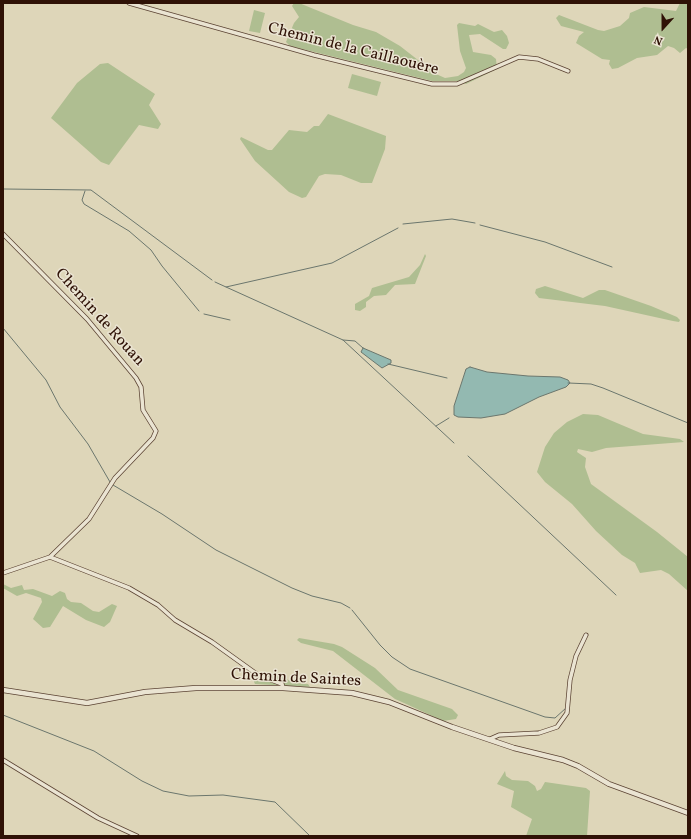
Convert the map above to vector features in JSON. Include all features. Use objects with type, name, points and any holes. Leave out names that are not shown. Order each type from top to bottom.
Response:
[{"type":"street","name":"Chemin de la Caillaouère","points":[[129,3],[314,55],[432,84],[457,84],[519,57],[538,59],[568,70]]},
{"type":"street","name":"Chemin de Rouan","points":[[3,234],[87,319],[136,378],[141,387],[142,410],[156,431],[153,438],[115,478],[89,519],[50,557]]},
{"type":"street","points":[[3,573],[50,557],[140,594],[258,675],[278,682],[282,684],[284,688]]},
{"type":"street","points":[[490,739],[499,735],[539,733],[557,727],[567,713],[571,675],[576,656],[586,635]]},
{"type":"street","name":"Chemin de Saintes","points":[[3,690],[87,703],[145,692],[196,688],[284,688],[352,693],[370,696],[402,706],[452,727],[578,766],[608,784],[688,813]]},
{"type":"street","points":[[3,760],[98,818],[137,836]]},
{"type":"green space","points":[[294,3],[299,3],[353,25],[376,32],[400,46],[436,74],[445,78],[458,76],[464,72],[466,68],[460,51],[457,25],[459,23],[475,26],[478,24],[494,32],[502,30],[507,36],[509,43],[506,49],[503,49],[480,34],[469,35],[473,52],[491,55],[496,59],[497,69],[466,84],[456,81],[432,81],[290,46],[286,42],[294,23],[299,17],[292,6]]},
{"type":"green space","points":[[680,3],[688,3],[688,49],[686,48],[680,53],[674,48],[668,46],[657,55],[637,58],[618,68],[612,69],[609,64],[610,60],[602,59],[576,43],[579,36],[584,32],[561,26],[556,18],[559,15],[604,31],[620,26],[629,18],[630,13],[644,7],[676,11]]},
{"type":"green space","points":[[254,10],[265,13],[260,33],[249,31]]},
{"type":"green space","points":[[108,63],[155,94],[149,105],[161,124],[158,129],[139,125],[109,165],[101,162],[51,118],[77,83],[100,64]]},
{"type":"green space","points":[[352,74],[381,82],[377,96],[348,88]]},
{"type":"green space","points":[[328,114],[386,136],[385,149],[372,183],[361,183],[341,175],[325,174],[319,176],[306,197],[302,198],[289,192],[255,161],[240,139],[241,137],[268,150],[272,150],[289,130],[307,132],[314,126],[319,126]]},
{"type":"green space","points":[[425,254],[426,256],[415,284],[395,285],[386,295],[374,296],[366,302],[366,307],[360,311],[355,310],[355,304],[369,296],[372,288],[409,277],[420,265]]},
{"type":"green space","points":[[545,286],[583,298],[599,290],[605,290],[651,306],[677,317],[680,320],[679,322],[673,321],[605,306],[539,298],[535,293],[536,289]]},
{"type":"green space","points":[[583,414],[598,415],[643,434],[680,439],[684,442],[606,448],[592,452],[578,449],[577,452],[586,458],[585,467],[591,484],[657,532],[688,557],[688,591],[669,574],[661,570],[640,573],[635,563],[622,555],[596,531],[572,504],[545,482],[537,472],[545,447],[554,433],[567,422]]},
{"type":"green space","points":[[3,584],[11,588],[22,585],[24,590],[33,589],[52,596],[60,591],[65,593],[67,599],[71,602],[81,603],[93,611],[99,612],[112,604],[117,606],[110,622],[104,627],[86,620],[63,606],[50,627],[43,628],[33,619],[42,602],[41,598],[26,593],[17,596],[3,588]]},
{"type":"green space","points":[[299,638],[334,644],[342,647],[375,668],[398,690],[452,709],[458,715],[456,719],[443,721],[395,699],[333,651],[301,643],[297,640]]},
{"type":"green space","points":[[259,672],[282,677],[295,683],[308,684],[310,687],[255,684],[252,677]]},
{"type":"green space","points":[[505,771],[506,776],[512,780],[528,781],[535,786],[537,791],[541,789],[545,782],[586,788],[590,791],[587,836],[526,836],[532,819],[511,807],[514,791],[497,784]]},
{"type":"water","points":[[363,348],[391,360],[391,363],[382,368],[361,352]]},
{"type":"water","points":[[470,367],[487,372],[560,377],[568,380],[570,383],[566,387],[539,397],[505,414],[481,418],[458,417],[454,415],[454,406],[466,369]]},
{"type":"waterway","points":[[3,189],[91,190],[212,280]]},
{"type":"waterway","points":[[85,191],[82,200],[84,204],[129,231],[151,250],[162,266],[199,311]]},
{"type":"waterway","points":[[403,224],[452,219],[475,223]]},
{"type":"waterway","points":[[480,225],[545,242],[612,267]]},
{"type":"waterway","points":[[215,282],[226,287],[332,263],[398,228]]},
{"type":"waterway","points":[[226,287],[343,340],[454,443]]},
{"type":"waterway","points":[[204,314],[230,320]]},
{"type":"waterway","points":[[3,328],[46,380],[60,407],[88,444],[110,482]]},
{"type":"waterway","points":[[343,340],[355,341],[363,348]]},
{"type":"waterway","points":[[388,364],[447,378]]},
{"type":"waterway","points":[[568,383],[591,384],[688,423]]},
{"type":"waterway","points":[[436,426],[449,418]]},
{"type":"waterway","points":[[468,456],[616,595]]},
{"type":"waterway","points":[[113,485],[162,514],[216,550],[292,588],[312,596],[341,603],[350,608]]},
{"type":"waterway","points":[[352,610],[380,645],[392,657],[410,669],[545,717],[555,718],[566,708]]},
{"type":"waterway","points":[[3,715],[94,751],[142,781],[163,791],[189,796],[223,795],[275,802],[310,836]]}]
